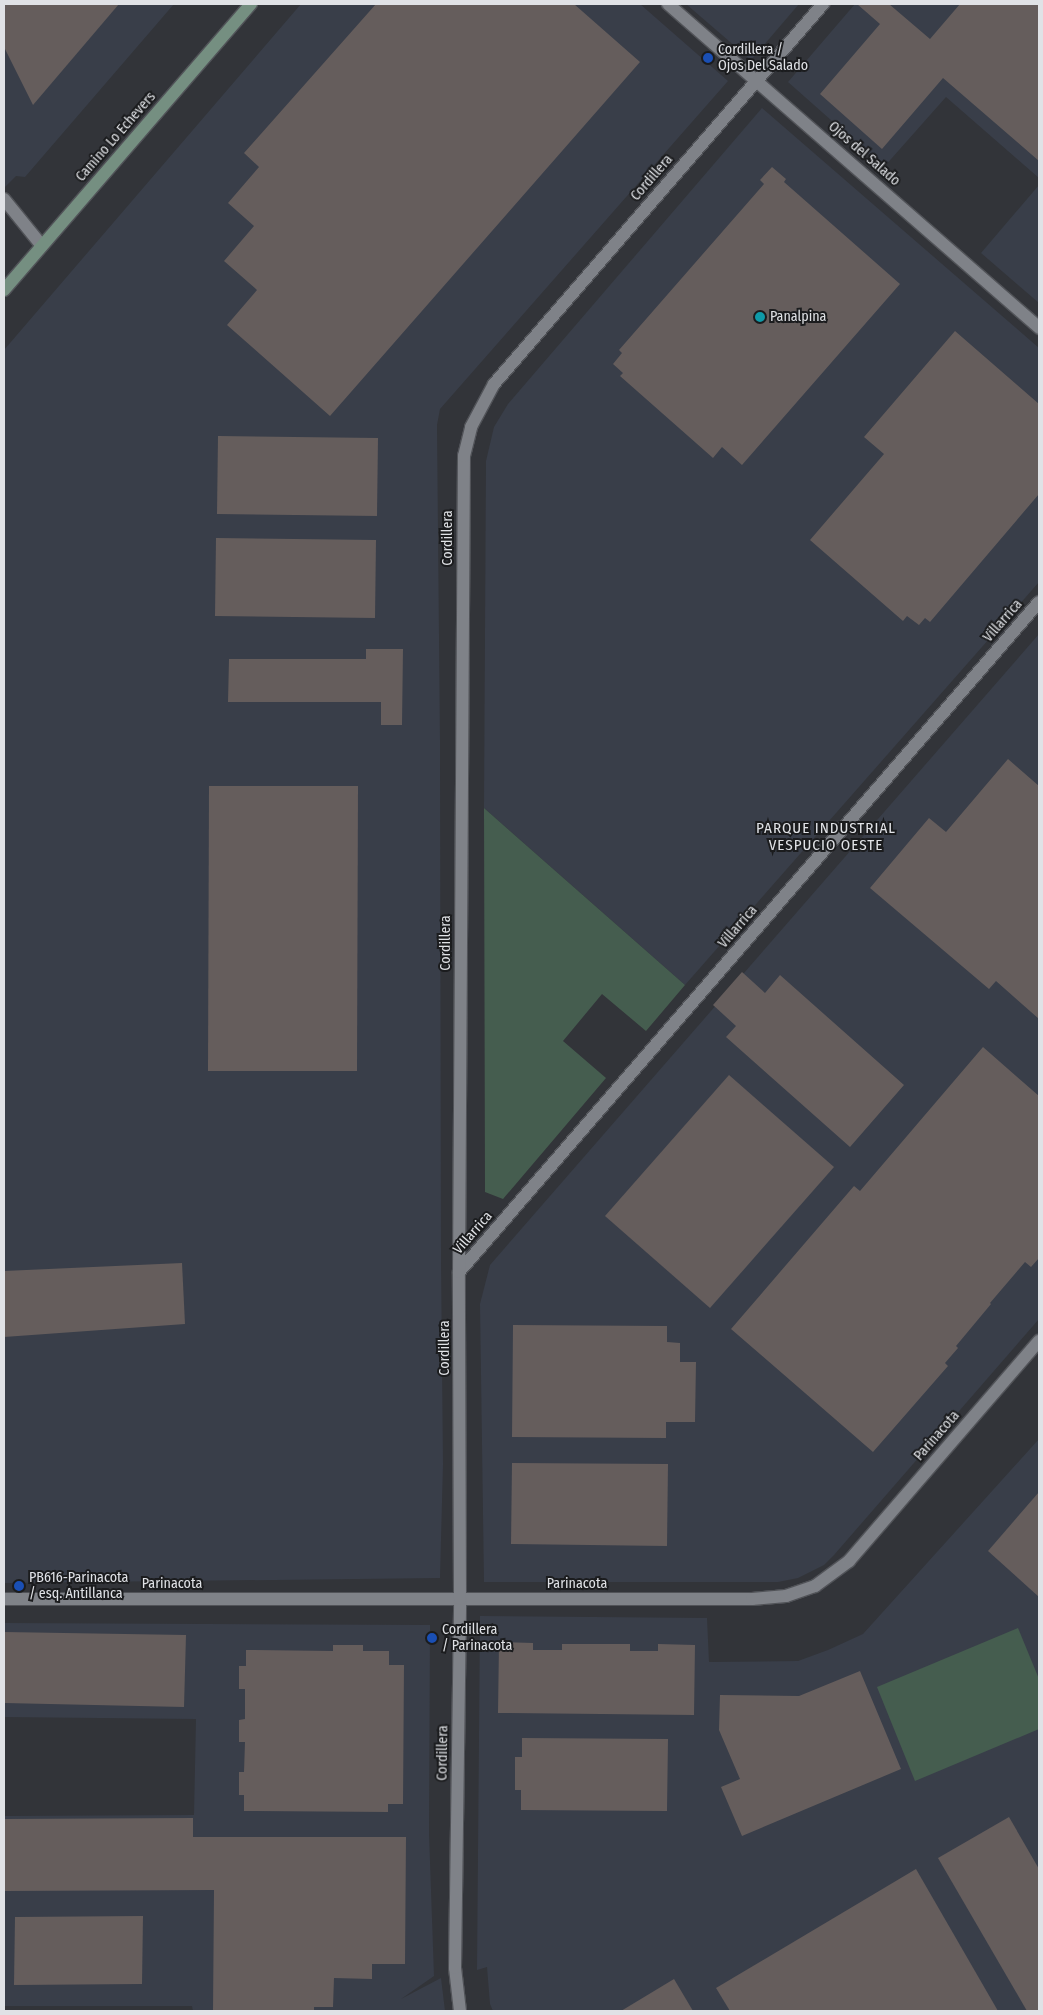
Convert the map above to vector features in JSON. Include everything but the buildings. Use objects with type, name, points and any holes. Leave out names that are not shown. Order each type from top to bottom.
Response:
[{"type":"main road","name":"Camino Lo Echevers","points":[[4,290],[251,4]]},
{"type":"street","name":"Ojos del Salado","points":[[668,4],[1039,328]]},
{"type":"street","name":"Cordillera","points":[[460,2011],[455,1968],[460,1599],[459,1272],[463,470],[467,441],[478,412],[494,384],[823,4]]},
{"type":"street","points":[[4,199],[42,246]]},
{"type":"street","name":"Villarrica","points":[[459,1272],[1039,602]]},
{"type":"street","name":"Parinacota","points":[[4,1599],[770,1599],[786,1596],[816,1586],[849,1561],[1039,1341]]},
{"type":"shaded area","points":[[4,4],[174,4],[25,177],[16,176],[4,188]]},
{"type":"shaded area","points":[[301,4],[640,4],[728,81],[440,409],[437,425],[443,1464],[440,1578],[4,1583],[4,350]]},
{"type":"shaded area","points":[[686,4],[799,4],[751,60]]},
{"type":"shaded area","points":[[855,4],[1039,4],[1039,178],[946,97],[884,167],[788,82]]},
{"type":"shaded area","points":[[762,108],[1039,348],[1039,582],[685,985],[484,808],[486,461],[494,427],[508,404]]},
{"type":"shaded area","points":[[1039,185],[1039,303],[981,253]]},
{"type":"shaded area","points":[[1039,634],[1039,1319],[834,1555],[824,1565],[798,1578],[778,1582],[484,1582],[480,1304],[490,1265]]},
{"type":"shaded area","points":[[1039,1439],[1039,2011],[493,2011],[490,2004],[487,1967],[477,1970],[480,1616],[707,1618],[709,1662],[798,1661],[863,1634]]},
{"type":"shaded area","points":[[4,1623],[430,1625],[429,1833],[434,1976],[401,1999],[441,1978],[445,2011],[193,2011],[192,2006],[4,2006],[4,1816],[194,1815],[196,1719],[4,1717]]},
{"type":"green space","points":[[484,808],[685,985],[646,1031],[602,994],[563,1041],[606,1078],[503,1199],[485,1192]]},
{"type":"green space","points":[[1018,1628],[1039,1679],[1039,1729],[915,1781],[877,1687]]},
{"type":"place","name":"Cordillera / Ojos Del Salado","points":[[708,58]]},
{"type":"place","name":"Panalpina","points":[[760,317]]},
{"type":"place","name":"PB616-Parinacota / esq. Antillanca","points":[[19,1586]]},
{"type":"place","name":"Cordillera / Parinacota","points":[[432,1638]]},
{"type":"district","name":"PARQUE INDUSTRIAL VESPUCIO OESTE","points":[[826,836]]}]
